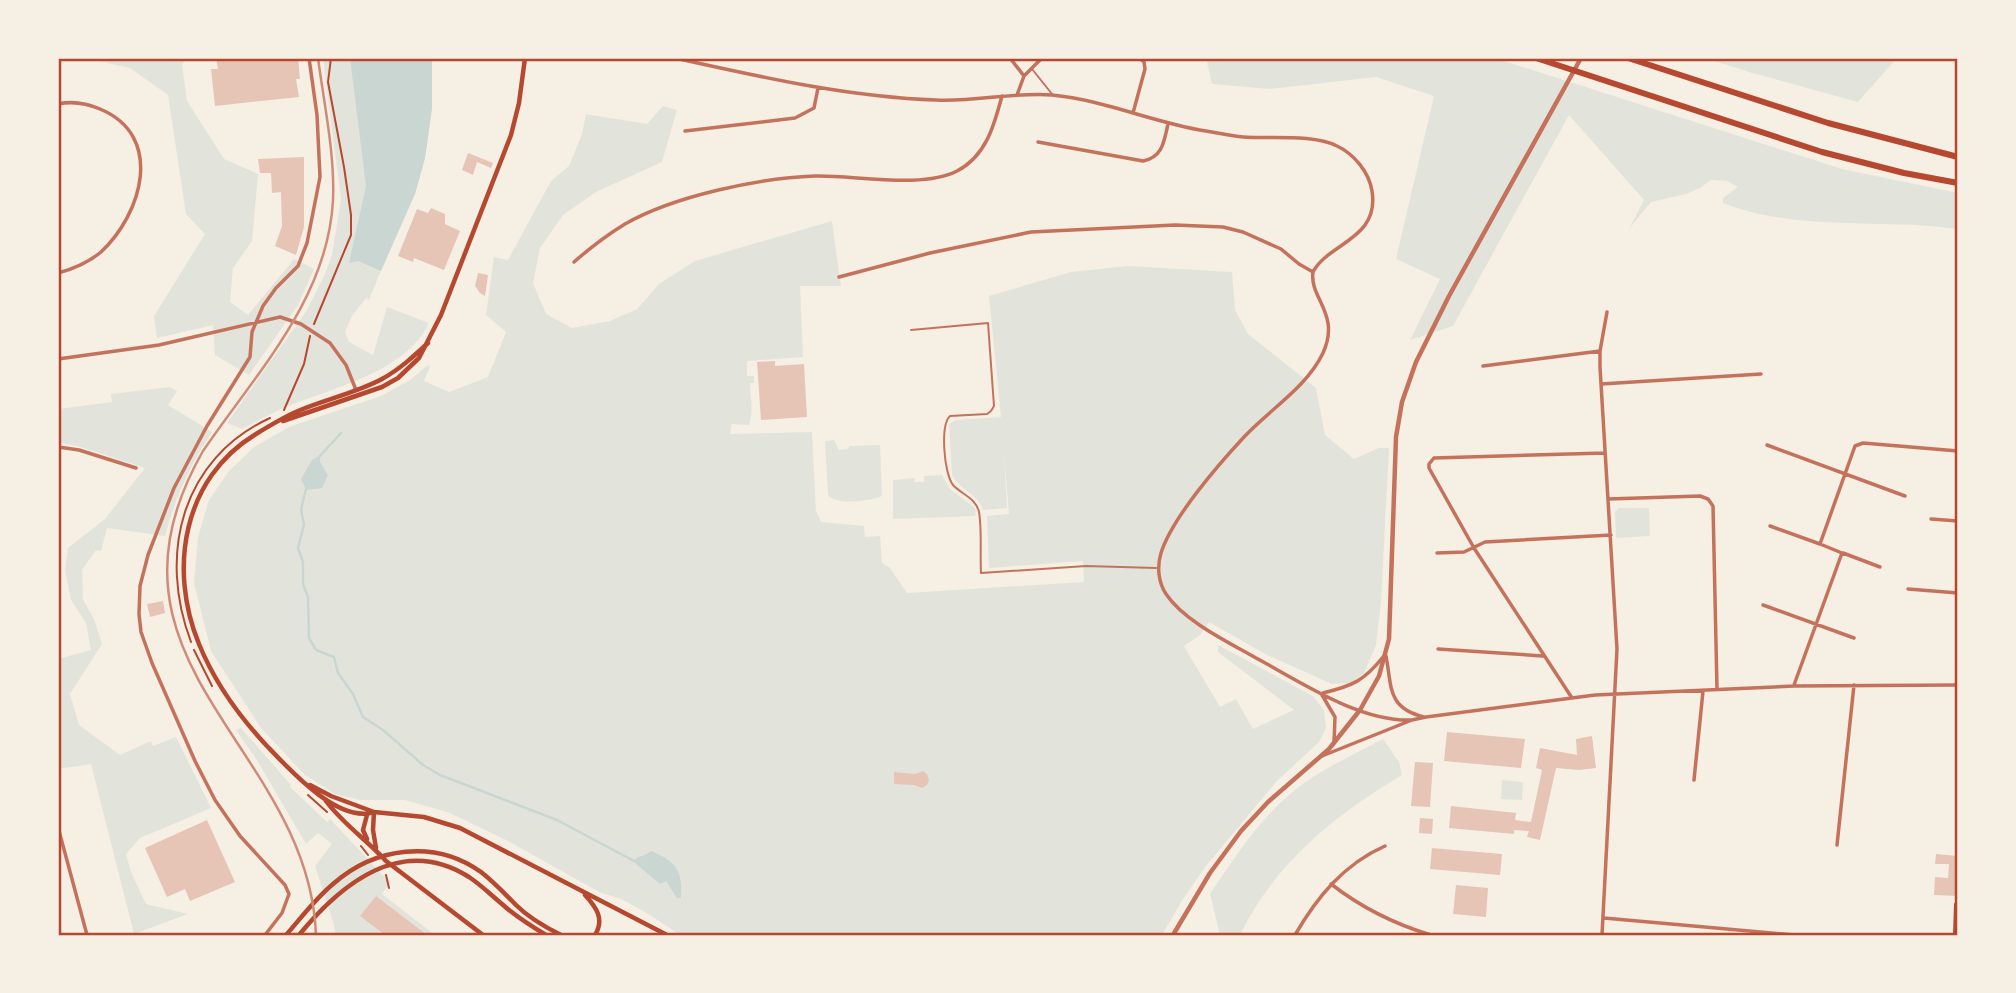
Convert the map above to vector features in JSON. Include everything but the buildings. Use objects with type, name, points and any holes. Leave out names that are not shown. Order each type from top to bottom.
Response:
[{"type":"highway","points":[[1536,58],[1873,166],[1958,183]]},
{"type":"highway","points":[[1628,58],[1744,97],[1868,134],[1958,157]]},
{"type":"main road","points":[[275,424],[369,393],[404,373],[419,358],[428,343],[511,135],[519,103],[525,58]]},
{"type":"main road","points":[[428,343],[398,369],[356,390],[297,411],[234,449],[207,481],[196,502],[187,530],[184,582],[194,632],[216,677],[253,730],[392,866],[483,935]]},
{"type":"main road","points":[[356,390],[369,393]]},
{"type":"main road","points":[[305,781],[331,796],[374,812],[424,817],[452,824],[667,935]]},
{"type":"main road","points":[[325,801],[344,809],[367,814],[374,812]]},
{"type":"main road","points":[[374,812],[376,848]]},
{"type":"main road","points":[[367,814],[363,830],[369,843]]},
{"type":"main road","points":[[286,935],[325,890],[347,872],[366,862],[400,852],[423,850],[469,865],[488,878],[525,913],[561,935]]},
{"type":"main road","points":[[300,934],[336,895],[357,878],[375,869],[407,862],[429,862],[462,873],[546,935]]},
{"type":"main road","points":[[582,891],[599,915],[600,924],[595,935]]},
{"type":"street","points":[[265,935],[282,913],[289,894],[285,885],[240,836],[215,800],[152,663],[141,632],[139,614],[141,586],[159,522],[189,457],[250,357],[255,322],[269,296],[292,274],[303,258],[320,177],[320,146],[309,58]]},
{"type":"street","points":[[675,58],[818,88],[937,100],[1017,94],[1053,95],[1098,103],[1168,123],[1241,136],[1324,141],[1349,153],[1360,165],[1372,191],[1368,219],[1359,233],[1319,263],[1313,272],[1314,284],[1328,319],[1329,330],[1324,351],[1311,373],[1244,437],[1170,531],[1160,555],[1159,580],[1165,594],[1191,618],[1224,640],[1321,693],[1360,710],[1391,720],[1412,720]]},
{"type":"street","points":[[1010,58],[1024,76]]},
{"type":"street","points":[[1017,94],[1024,76],[1042,58]]},
{"type":"street","points":[[1133,113],[1145,69],[1144,62],[1139,58]]},
{"type":"street","points":[[1173,935],[1210,873],[1241,831],[1268,802],[1334,744],[1360,710],[1379,676],[1389,639],[1396,437],[1407,387],[1449,296],[1581,58]]},
{"type":"street","points":[[685,131],[795,118],[814,108],[818,88]]},
{"type":"street","points":[[574,262],[604,237],[650,212],[747,184],[816,176],[917,180],[956,172],[980,153],[995,120],[1002,96]]},
{"type":"street","points":[[58,104],[84,103],[109,113],[132,136],[140,156],[142,174],[140,188],[129,211],[107,244],[85,262],[58,273]]},
{"type":"street","points":[[1038,142],[1143,161],[1159,154],[1168,123]]},
{"type":"street","points":[[839,278],[930,253],[1020,234],[1175,225],[1213,226],[1243,232],[1281,249],[1313,272]]},
{"type":"street","points":[[1602,935],[1617,649],[1600,351],[1608,312]]},
{"type":"street","points":[[58,359],[159,345],[275,317],[288,317],[330,343],[349,370],[356,390]]},
{"type":"street","points":[[1483,366],[1600,351]]},
{"type":"street","points":[[1601,384],[1761,374]]},
{"type":"street","points":[[1820,544],[1855,446],[1863,443],[1958,451]]},
{"type":"street","points":[[1767,445],[1905,496]]},
{"type":"street","points":[[58,447],[79,450],[136,468]]},
{"type":"street","points":[[1572,698],[1474,548],[1429,468],[1430,460],[1605,453]]},
{"type":"street","points":[[1608,499],[1700,496],[1708,499],[1713,506],[1717,690]]},
{"type":"street","points":[[1931,519],[1958,521]]},
{"type":"street","points":[[1770,526],[1880,567]]},
{"type":"street","points":[[1437,552],[1464,552],[1485,542],[1611,535]]},
{"type":"street","points":[[1794,686],[1842,553]]},
{"type":"street","points":[[1908,589],[1958,593]]},
{"type":"street","points":[[1763,605],[1854,638]]},
{"type":"street","points":[[1438,649],[1543,656]]},
{"type":"street","points":[[1321,693],[1353,685],[1372,671],[1386,653]]},
{"type":"street","points":[[1386,653],[1396,704],[1405,711],[1426,717]]},
{"type":"street","points":[[1838,845],[1854,685]]},
{"type":"street","points":[[1319,757],[1412,720],[1572,698],[1794,686],[1958,685]]},
{"type":"street","points":[[1694,780],[1703,691]]},
{"type":"street","points":[[1321,693],[1335,717],[1334,744]]},
{"type":"street","points":[[58,827],[88,935]]},
{"type":"street","points":[[1295,935],[1314,904],[1331,884],[1366,854],[1385,846]]},
{"type":"street","points":[[1331,884],[1369,911],[1432,935]]},
{"type":"street","points":[[1604,918],[1730,932],[1794,935]]},
{"type":"lane","points":[[1032,69],[1053,95]]},
{"type":"lane","points":[[911,330],[988,323],[994,406],[987,414],[950,416],[944,426],[947,473],[951,482],[973,501],[979,511],[981,573],[1086,566],[1159,568]]},
{"type":"path","points":[[282,412],[304,364],[311,330],[351,235],[347,191],[328,82],[331,58]]},
{"type":"path","points":[[216,691],[198,659],[179,604],[178,539],[190,496],[215,457],[242,433],[272,417]]},
{"type":"path","points":[[305,792],[335,820]]},
{"type":"path","points":[[358,841],[370,858]]},
{"type":"path","points":[[386,875],[389,888]]},
{"type":"path","points":[[1954,935],[1955,904],[1958,904]]},
{"type":"shaded area","points":[[86,58],[187,58],[182,64],[187,101],[224,159],[258,174],[252,241],[233,268],[230,302],[248,315],[294,259],[314,269],[298,305],[249,375],[215,355],[213,325],[157,338],[154,316],[205,234],[186,214],[168,95],[130,68]]},
{"type":"shaded area","points":[[323,58],[431,58],[432,108],[425,158],[415,194],[369,300],[366,298],[352,316],[345,332],[349,342],[373,355],[387,307],[429,323],[418,340],[403,355],[384,367],[281,409],[242,429],[227,423],[307,310],[332,255],[341,199]]},
{"type":"shaded area","points":[[350,58],[431,58],[432,62],[432,108],[425,158],[415,194],[381,271],[358,261],[349,263],[366,186]]},
{"type":"shaded area","points":[[1206,58],[1495,58],[1842,169],[1958,193],[1958,229],[1780,218],[1723,203],[1723,198],[1738,187],[1727,181],[1711,180],[1686,194],[1651,202],[1629,229],[1644,200],[1569,115],[1453,326],[1410,340],[1440,279],[1396,259],[1434,96],[1376,77],[1270,89],[1212,84]]},
{"type":"shaded area","points":[[1705,58],[1897,58],[1858,102]]},
{"type":"shaded area","points":[[663,106],[677,110],[662,162],[596,192],[563,215],[540,248],[533,283],[546,314],[572,328],[610,321],[637,309],[659,284],[695,261],[832,221],[841,286],[800,286],[803,357],[747,361],[747,376],[754,376],[754,383],[750,383],[752,409],[749,425],[732,424],[730,434],[812,432],[816,511],[821,522],[864,526],[865,537],[880,536],[882,563],[890,568],[907,593],[1084,582],[1083,561],[989,568],[987,516],[1009,514],[1004,455],[1007,508],[983,510],[977,500],[952,475],[949,424],[956,420],[1001,417],[989,296],[1071,272],[1128,266],[1232,272],[1235,310],[1248,334],[1316,388],[1325,435],[1354,459],[1379,448],[1389,448],[1381,602],[1376,645],[1364,673],[1351,683],[1332,684],[1267,655],[1209,622],[1200,635],[1184,646],[1220,707],[1236,699],[1253,729],[1294,710],[1218,652],[1218,645],[1313,696],[1324,710],[1326,728],[1319,742],[1276,782],[1206,866],[1162,935],[680,935],[621,899],[599,892],[508,841],[450,813],[405,800],[360,800],[335,794],[305,775],[261,728],[211,651],[194,583],[198,537],[209,500],[229,471],[254,447],[289,427],[381,396],[410,380],[428,365],[430,366],[424,381],[449,392],[488,377],[506,332],[486,315],[494,257],[508,260],[551,181],[569,166],[582,134],[586,114],[647,124]]},
{"type":"shaded area","points":[[170,387],[177,391],[168,405],[212,432],[184,482],[165,536],[107,528],[101,551],[96,550],[82,570],[83,599],[94,619],[102,644],[70,694],[79,725],[120,755],[151,741],[153,746],[176,737],[211,808],[140,838],[126,854],[146,904],[188,914],[134,934],[91,764],[58,769],[58,659],[91,650],[86,623],[71,600],[65,570],[68,548],[105,519],[145,468],[62,443],[58,440],[58,409],[112,402],[111,394]]},
{"type":"shaded area","points":[[834,440],[839,450],[850,446],[880,445],[882,496],[862,501],[846,501],[828,495],[825,441]]},
{"type":"shaded area","points":[[320,455],[320,462],[328,475],[322,488],[306,490],[301,479],[312,460]]},
{"type":"shaded area","points":[[942,475],[950,489],[974,507],[975,516],[893,519],[893,480],[915,478],[914,482],[924,482],[924,476]]},
{"type":"shaded area","points":[[1619,508],[1649,508],[1650,536],[1616,538],[1615,512]]},
{"type":"shaded area","points":[[241,728],[290,787],[327,822],[330,819],[390,883],[382,894],[435,935],[335,935],[315,866],[332,844],[318,833],[306,844],[236,730]]},
{"type":"shaded area","points":[[1383,739],[1399,762],[1402,775],[1353,807],[1309,843],[1271,885],[1240,935],[1220,935],[1210,894],[1264,820],[1304,783]]},
{"type":"shaded area","points":[[1502,780],[1523,782],[1522,800],[1501,799]]},
{"type":"shaded area","points":[[651,851],[667,859],[676,868],[681,881],[681,898],[677,898],[666,881],[660,884],[634,861]]},
{"type":"waterway","points":[[319,457],[341,433]]},
{"type":"waterway","points":[[306,489],[301,509],[304,525],[298,548],[303,562],[303,584],[308,597],[309,638],[316,650],[334,657],[338,673],[353,694],[363,717],[383,730],[423,765],[440,775],[557,820],[634,861]]},
{"type":"railway","points":[[316,935],[304,868],[278,809],[211,702],[183,648],[168,590],[173,525],[203,451],[286,333],[318,270],[328,236],[333,200],[332,165],[318,58]]}]
